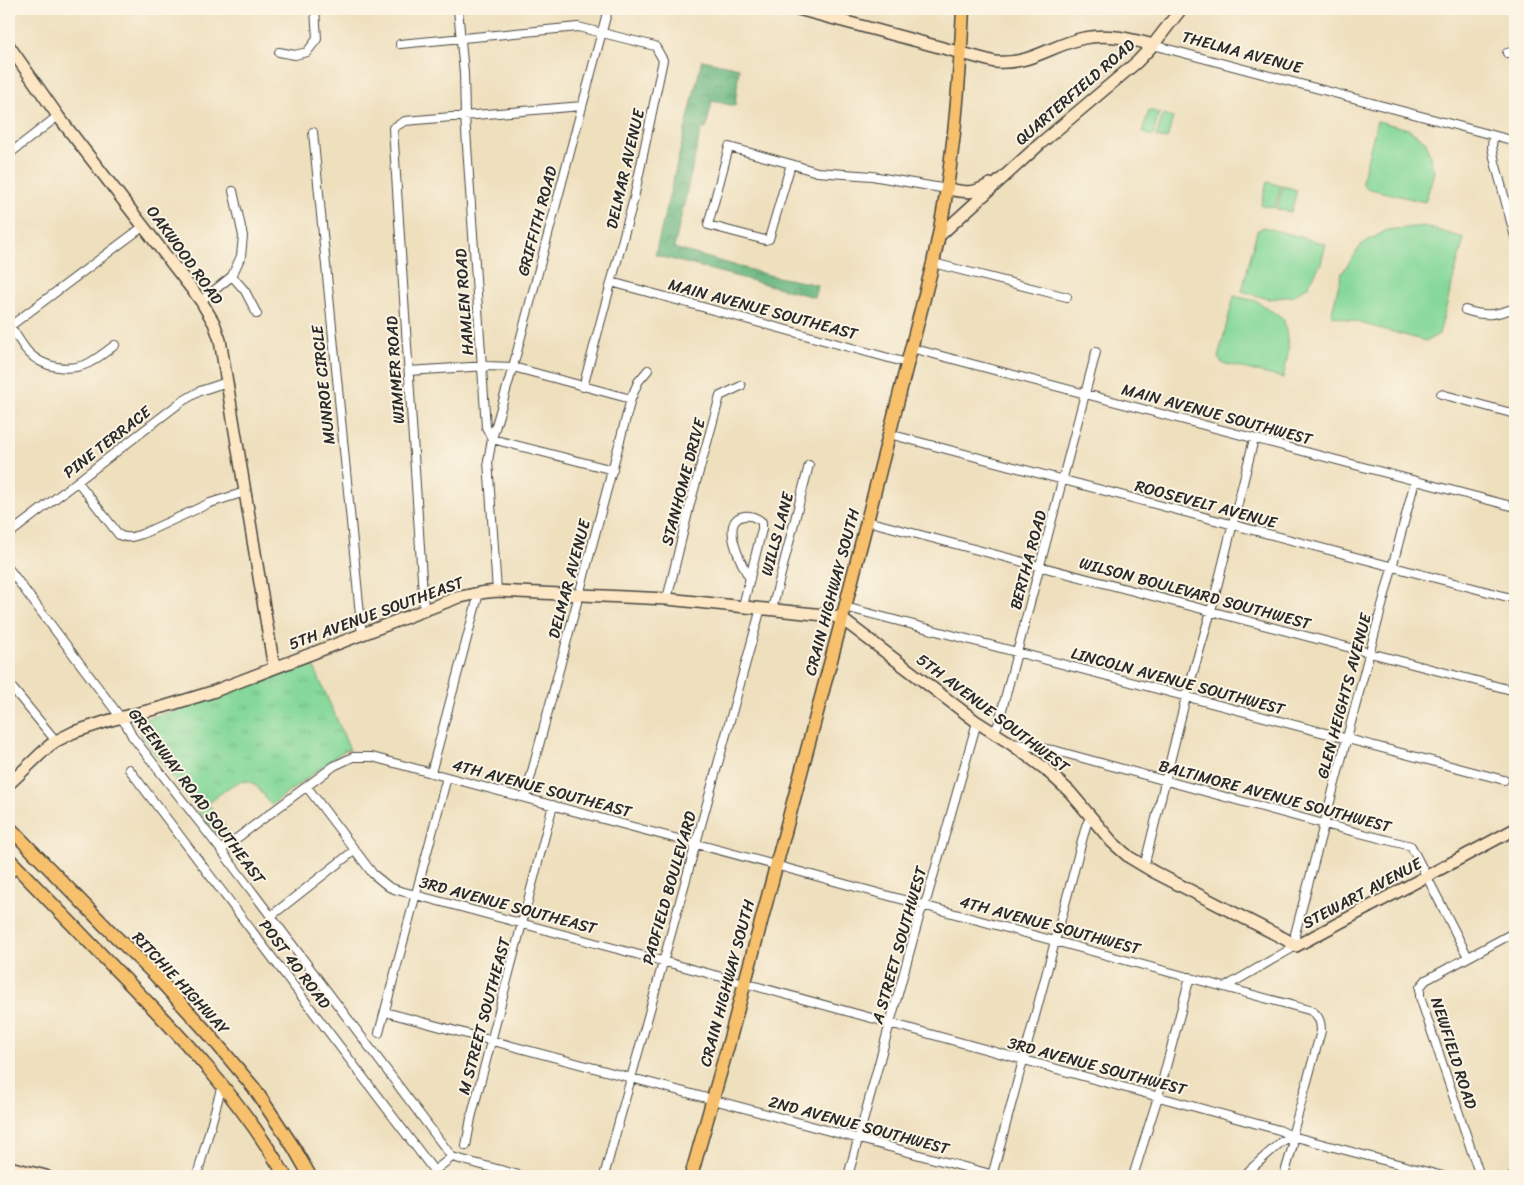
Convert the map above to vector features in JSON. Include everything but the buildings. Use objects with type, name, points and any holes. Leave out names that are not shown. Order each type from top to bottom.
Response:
[{"type":"main road","name":"CRAIN HIGHWAY SOUTH","points":[[691,1176],[844,613],[933,263],[955,135],[963,9]]},
{"type":"main road","name":"RITCHIE HIGHWAY","points":[[9,827],[162,982],[207,1032],[254,1088],[310,1176]]},
{"type":"main road","points":[[11,867],[177,1034],[222,1085],[259,1134],[284,1175]]},
{"type":"street","points":[[279,52],[295,55],[307,52],[317,39],[315,9]]},
{"type":"street","name":"HAMLEN ROAD","points":[[458,9],[464,74],[465,116],[486,427],[492,439],[488,461],[497,591]]},
{"type":"street","name":"GRIFFITH ROAD","points":[[492,439],[513,367],[608,9]]},
{"type":"street","name":"THELMA AVENUE","points":[[798,9],[984,60],[1006,63],[1035,56],[1070,42],[1090,37],[1114,36],[1493,136],[1515,140]]},
{"type":"street","name":"QUARTERFIELD ROAD","points":[[939,236],[1007,174],[1124,73],[1152,45],[1181,9]]},
{"type":"street","points":[[400,44],[577,27],[602,32]]},
{"type":"street","name":"DELMAR AVENUE","points":[[582,386],[634,198],[664,60],[655,46],[602,32]]},
{"type":"street","name":"OAKWOOD ROAD","points":[[9,46],[58,116],[201,301],[214,323],[220,340],[228,382],[274,668]]},
{"type":"street","points":[[465,116],[582,106]]},
{"type":"street","points":[[9,154],[58,116]]},
{"type":"street","name":"WIMMER ROAD","points":[[424,610],[393,128],[405,121],[465,116]]},
{"type":"street","name":"MUNROE CIRCLE","points":[[313,132],[362,635]]},
{"type":"street","points":[[1493,136],[1492,147],[1495,162],[1515,237]]},
{"type":"street","points":[[791,164],[769,239],[765,240],[708,225],[729,147],[791,164],[817,172],[872,176],[947,189]]},
{"type":"street","name":"QUARTERFIELD ROAD","points":[[947,189],[975,192],[1007,174]]},
{"type":"street","points":[[201,301],[232,276],[241,256],[243,236],[233,191]]},
{"type":"street","points":[[115,345],[89,363],[76,367],[60,368],[44,364],[29,352],[9,327],[144,226]]},
{"type":"street","points":[[933,263],[1067,297]]},
{"type":"street","points":[[232,276],[245,291],[257,314]]},
{"type":"street","name":"MAIN AVENUE SOUTHEAST","points":[[611,282],[908,363]]},
{"type":"street","points":[[1465,310],[1476,314],[1492,315],[1515,308]]},
{"type":"street","name":"MAIN AVENUE SOUTHWEST","points":[[911,348],[1515,507]]},
{"type":"street","name":"BERTHA ROAD","points":[[994,732],[998,725],[1018,652],[1096,352]]},
{"type":"street","points":[[409,371],[513,367],[631,399]]},
{"type":"street","name":"DELMAR AVENUE","points":[[525,798],[631,399],[638,382],[648,370]]},
{"type":"street","name":"PINE TERRACE","points":[[9,534],[181,402],[200,391],[228,382]]},
{"type":"street","name":"STANHOME DRIVE","points":[[667,599],[690,504],[720,396],[741,386]]},
{"type":"street","points":[[1441,394],[1515,414]]},
{"type":"street","name":"ROOSEVELT AVENUE","points":[[890,434],[1515,599]]},
{"type":"street","points":[[1144,867],[1254,438]]},
{"type":"street","points":[[492,439],[613,470]]},
{"type":"street","name":"WILLS LANE","points":[[766,609],[809,465]]},
{"type":"street","name":"GLEN HEIGHTS AVENUE","points":[[1296,946],[1295,934],[1416,481]]},
{"type":"street","points":[[78,482],[119,535],[124,538],[132,538],[142,534],[210,502],[245,492]]},
{"type":"street","name":"WILLS LANE","points":[[743,606],[750,579],[762,529],[762,522],[757,518],[744,516],[735,519],[733,523],[733,536],[738,556],[750,579]]},
{"type":"street","name":"WILSON BOULEVARD SOUTHWEST","points":[[867,521],[1515,691]]},
{"type":"street","name":"GREENWAY ROAD SOUTHEAST","points":[[9,569],[120,717],[132,736],[221,850],[452,1157]]},
{"type":"street","name":"5TH AVENUE SOUTHEAST","points":[[9,784],[56,741],[81,729],[202,695],[456,598],[479,593],[497,591],[667,599],[834,616],[844,613]]},
{"type":"street","points":[[432,773],[479,593]]},
{"type":"street","name":"PADFIELD BOULEVARD","points":[[604,1176],[695,843],[766,609]]},
{"type":"street","name":"LINCOLN AVENUE SOUTHWEST","points":[[844,613],[1018,652],[1186,698],[1504,780]]},
{"type":"street","name":"5TH AVENUE SOUTHWEST","points":[[844,613],[977,722],[1010,743],[1053,776],[1070,792],[1118,848],[1129,857],[1144,867],[1296,946]]},
{"type":"street","points":[[9,684],[56,741]]},
{"type":"street","name":"A STREET SOUTHWEST","points":[[848,1176],[920,914],[977,722]]},
{"type":"street","name":"BALTIMORE AVENUE SOUTHWEST","points":[[1010,743],[1056,751],[1166,782],[1411,846],[1468,957]]},
{"type":"street","name":"4TH AVENUE SOUTHEAST","points":[[221,850],[334,766],[357,756],[379,758],[776,865]]},
{"type":"street","name":"POST 40 ROAD","points":[[129,769],[436,1174]]},
{"type":"street","points":[[379,1033],[448,777]]},
{"type":"street","name":"3RD AVENUE SOUTHEAST","points":[[307,787],[373,874],[393,888],[744,983]]},
{"type":"street","name":"M STREET SOUTHEAST","points":[[466,1146],[471,1118],[553,805]]},
{"type":"street","points":[[994,1176],[1086,826],[1091,816]]},
{"type":"street","name":"STEWART AVENUE","points":[[1225,987],[1296,946],[1515,829]]},
{"type":"street","points":[[271,916],[355,850]]},
{"type":"street","name":"4TH AVENUE SOUTHWEST","points":[[776,865],[1304,1008],[1315,1013],[1321,1023],[1321,1030],[1292,1136]]},
{"type":"street","name":"NEWFIELD ROAD","points":[[1480,1176],[1419,991],[1426,980],[1515,932]]},
{"type":"street","points":[[1133,1176],[1158,1097],[1190,977]]},
{"type":"street","name":"3RD AVENUE SOUTHWEST","points":[[744,983],[1278,1130],[1292,1136],[1443,1176]]},
{"type":"street","name":"2ND AVENUE SOUTHWEST","points":[[385,1012],[492,1039],[712,1101],[994,1176]]},
{"type":"street","points":[[197,1176],[222,1085]]},
{"type":"street","points":[[1243,1176],[1281,1142],[1292,1136],[1293,1145],[1284,1176]]},
{"type":"street","points":[[436,1174],[452,1157],[523,1176]]},
{"type":"street","points":[[9,1167],[46,1176]]},
{"type":"green space","points":[[702,60],[739,68],[735,106],[712,101],[706,129],[701,129],[674,248],[772,276],[818,285],[814,297],[655,255]]},
{"type":"green space","points":[[1149,110],[1159,113],[1153,136],[1142,133]]},
{"type":"green space","points":[[1163,114],[1173,117],[1167,139],[1156,137]]},
{"type":"green space","points":[[1377,121],[1408,129],[1426,142],[1434,172],[1425,202],[1366,188],[1362,182]]},
{"type":"green space","points":[[1267,182],[1281,186],[1275,208],[1261,205]]},
{"type":"green space","points":[[1283,186],[1297,190],[1291,212],[1277,209]]},
{"type":"green space","points":[[1423,226],[1464,238],[1439,334],[1426,341],[1331,315],[1342,273],[1362,244],[1387,230]]},
{"type":"green space","points":[[1263,227],[1326,244],[1321,263],[1308,286],[1293,296],[1268,299],[1242,291],[1257,231]]},
{"type":"green space","points":[[1234,296],[1257,301],[1284,320],[1289,350],[1283,378],[1222,363],[1218,358]]},
{"type":"green space","points":[[311,660],[350,750],[345,750],[271,805],[258,788],[250,782],[237,783],[225,790],[208,804],[232,836],[225,841],[221,841],[142,737],[142,725],[147,719],[245,685],[250,685],[285,672],[287,668]]}]
